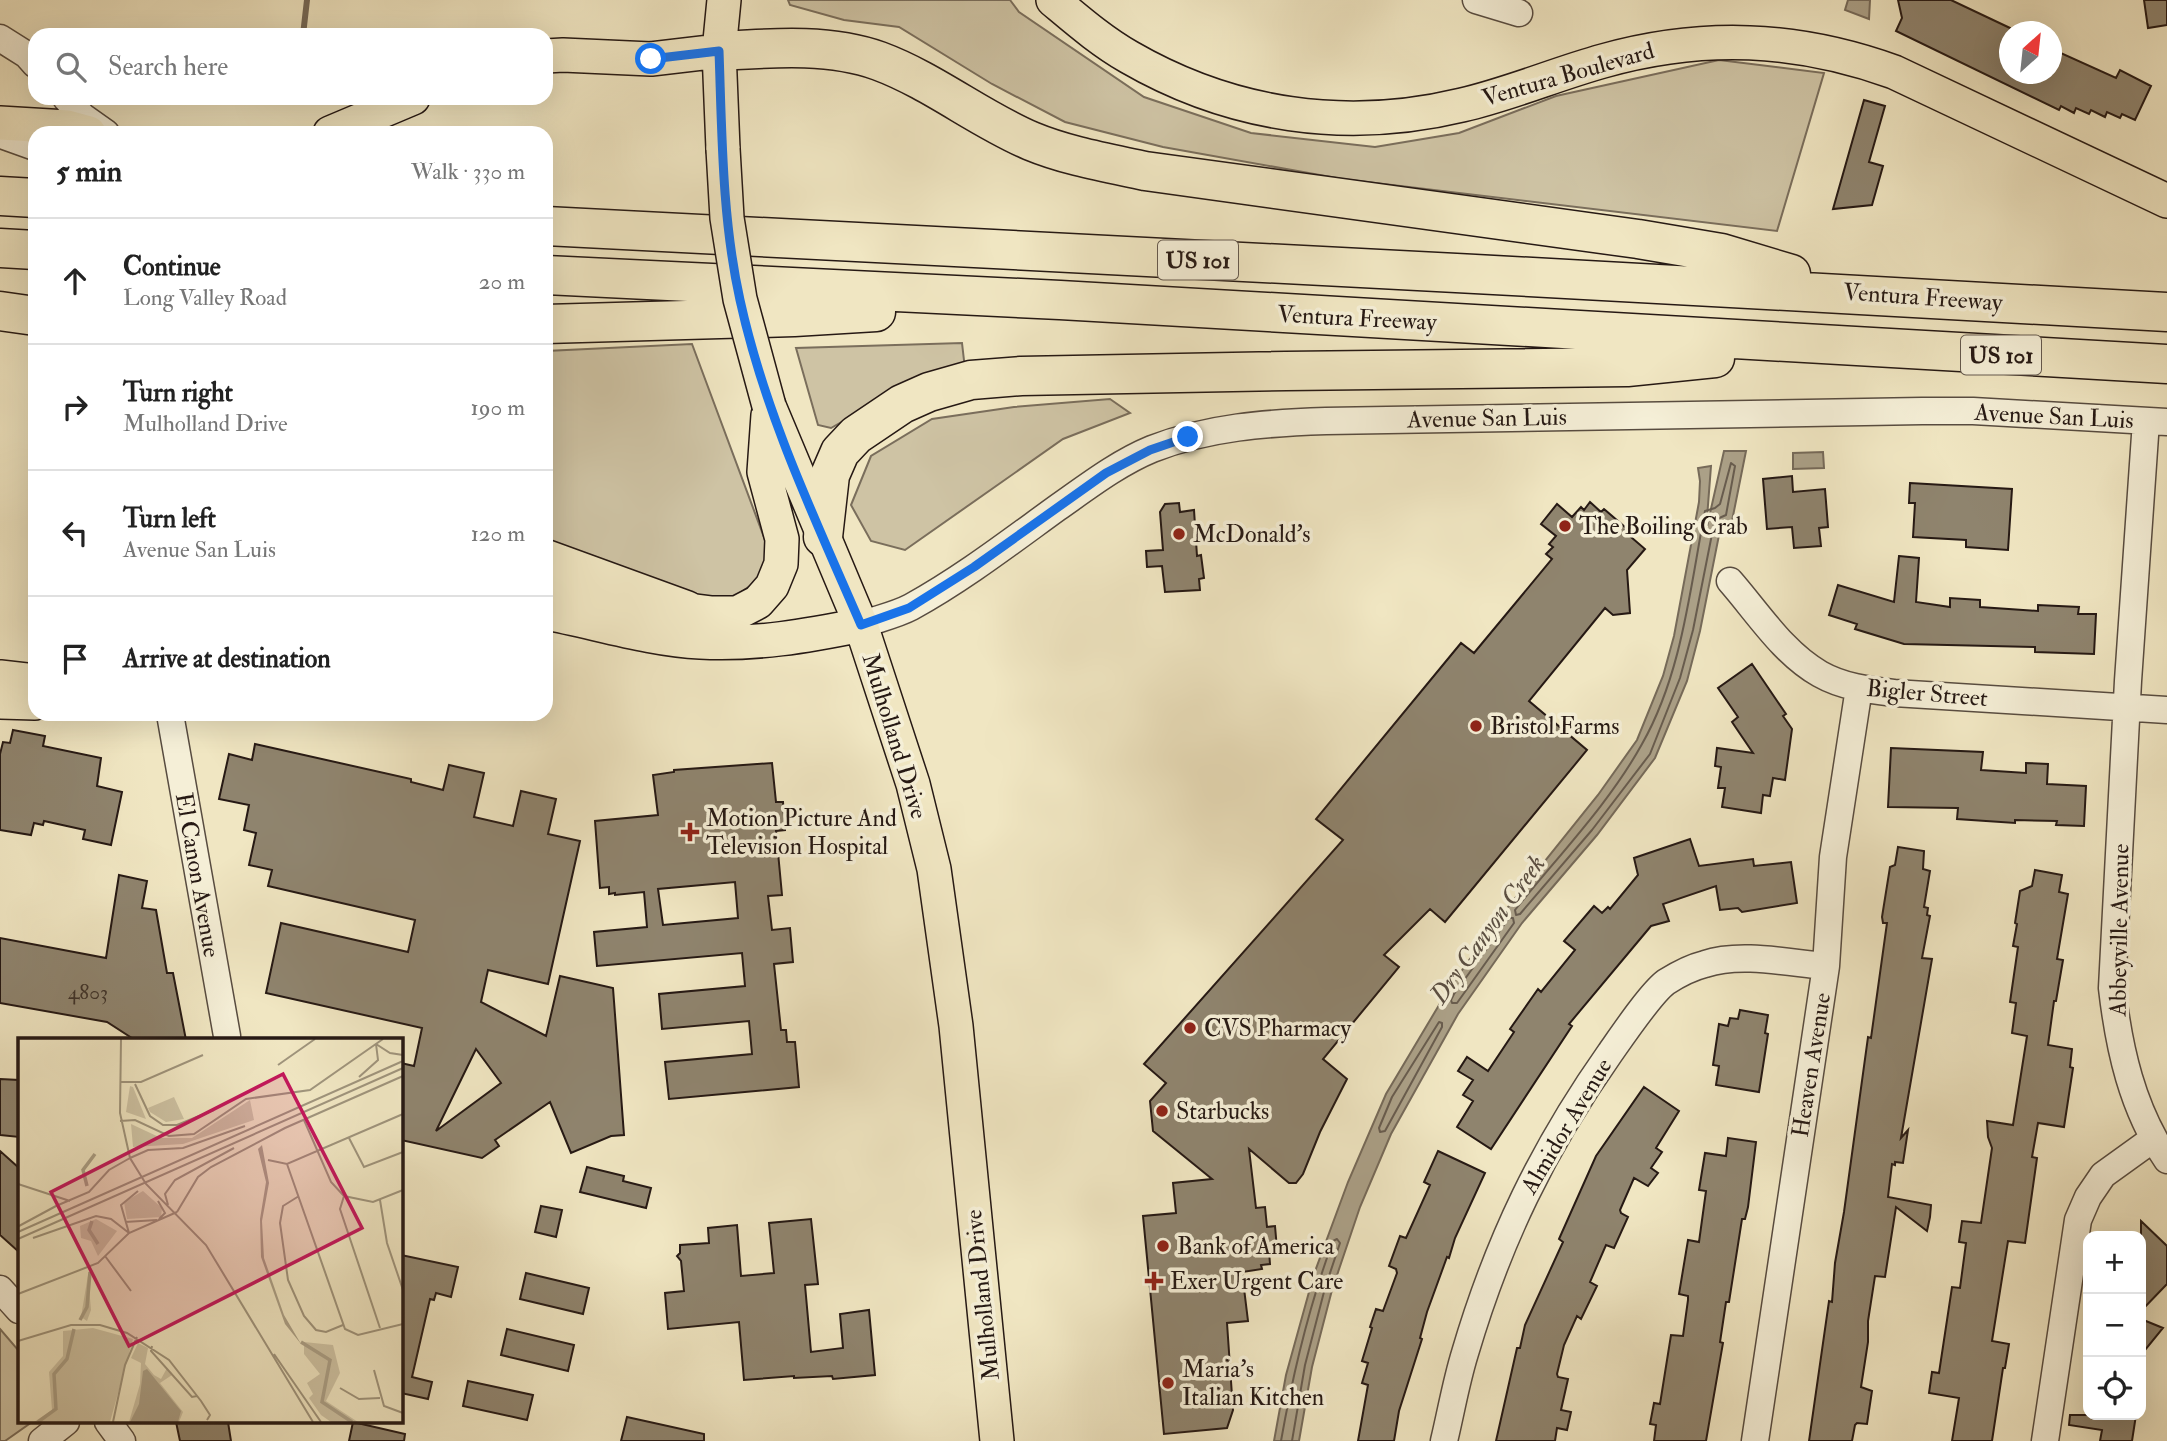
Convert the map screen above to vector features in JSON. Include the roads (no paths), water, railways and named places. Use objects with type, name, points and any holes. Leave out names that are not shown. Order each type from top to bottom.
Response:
[{"type":"highway","points":[[719,51],[769,48],[839,51],[879,61],[1031,141],[1082,157],[1145,171],[1721,253],[1850,292]]},
{"type":"highway","points":[[0,196],[28,198]]},
{"type":"highway","name":"Ventura Freeway","points":[[553,226],[1850,292],[2167,312]]},
{"type":"highway","points":[[0,248],[28,250]]},
{"type":"highway","name":"Ventura Freeway","points":[[553,275],[1060,300],[2167,364]]},
{"type":"highway","points":[[553,324],[794,317],[1060,300]]},
{"type":"highway","points":[[0,312],[28,315]]},
{"type":"highway","points":[[823,537],[830,475],[840,452],[856,435],[902,404],[929,392],[971,380],[1021,376],[1272,371],[1627,367],[1835,346]]},
{"type":"highway","points":[[553,562],[686,610]]},
{"type":"main road","name":"Mulholland Drive","points":[[724,0],[719,51],[723,149],[727,218],[740,299],[769,406],[861,625],[913,784],[934,869],[956,1026],[997,1441]]},
{"type":"main road","name":"Ventura Boulevard","points":[[1053,0],[1090,31],[1127,56],[1171,80],[1221,99],[1279,113],[1338,118],[1394,117],[1461,106],[1601,61],[1656,47],[1702,42],[1752,42],[1797,46],[1842,55],[1894,72],[2167,201]]},
{"type":"main road","points":[[553,56],[651,59],[719,51]]},
{"type":"main road","points":[[347,126],[397,105]]},
{"type":"main road","points":[[0,123],[50,126]]},
{"type":"main road","points":[[553,593],[686,610],[737,613],[758,602],[772,586],[781,564],[782,539],[764,472],[769,406]]},
{"type":"main road","points":[[553,614],[674,640],[699,642],[776,640],[861,625]]},
{"type":"main road","points":[[0,677],[28,680]]},
{"type":"main road","points":[[0,702],[28,703]]},
{"type":"street","points":[[1476,0],[1519,13]]},
{"type":"street","points":[[1,42],[28,56]]},
{"type":"street","points":[[72,105],[96,126]]},
{"type":"street","points":[[0,132],[28,145]]},
{"type":"street","name":"Avenue San Luis","points":[[861,625],[909,608],[974,567],[1106,473],[1139,456],[1188,437],[1230,428],[1339,421],[1922,411],[1973,411],[2157,421]]},
{"type":"street","name":"Abbeyville Avenue","points":[[2045,1441],[2078,1220],[2088,1197],[2103,1175],[2160,1149],[2129,1080],[2117,1035],[2112,988],[2128,707],[2157,421]]},
{"type":"street","name":"Bigler Street","points":[[1730,581],[1790,652],[1821,675],[1859,688],[1894,693],[2167,710]]},
{"type":"street","name":"Heaven Avenue","points":[[1755,1441],[1826,966],[1833,857],[1859,688]]},
{"type":"street","name":"El Canon Avenue","points":[[171,721],[226,1036]]},
{"type":"street","name":"Almidor Avenue","points":[[1444,1441],[1464,1355],[1492,1271],[1516,1211],[1542,1159],[1581,1094],[1642,1009],[1665,983],[1705,963],[1734,958],[1826,966]]},
{"type":"street","points":[[0,1289],[18,1309]]},
{"type":"street","points":[[42,1441],[63,1424]]},
{"type":"street","points":[[109,1424],[122,1441]]},
{"type":"water","points":[[1848,0],[1870,0],[1869,19],[1845,10]]},
{"type":"water","points":[[1724,451],[1746,451],[1731,526],[1721,525],[1687,681],[1655,758],[1597,835],[1522,923],[1458,1014],[1391,1134],[1360,1207],[1332,1290],[1312,1367],[1299,1441],[1274,1441],[1286,1375],[1314,1274],[1348,1182],[1386,1094],[1448,990],[1496,922],[1598,795],[1637,740],[1663,676],[1674,636],[1699,502],[1698,468],[1711,466],[1706,531]]},
{"type":"water","points":[[1823,452],[1824,468],[1793,469],[1793,453]]},
{"type":"waterway","points":[[304,28],[307,0]]},
{"type":"place","name":"The Boiling Crab","points":[[1565,526]]},
{"type":"place","name":"McDonald's","points":[[1179,534]]},
{"type":"place","name":"Bristol Farms","points":[[1476,726]]},
{"type":"place","name":"Motion Picture And Television Hospital","points":[[690,832]]},
{"type":"place","name":"CVS Pharmacy","points":[[1190,1028]]},
{"type":"place","name":"Starbucks","points":[[1162,1111]]},
{"type":"place","name":"Bank of America","points":[[1163,1246]]},
{"type":"place","name":"Exer Urgent Care","points":[[1154,1281]]},
{"type":"place","name":"Maria's Italian Kitchen","points":[[1168,1383]]},
{"type":"water label","name":"Dry Canyon Creek","points":[[1487,929]]}]
